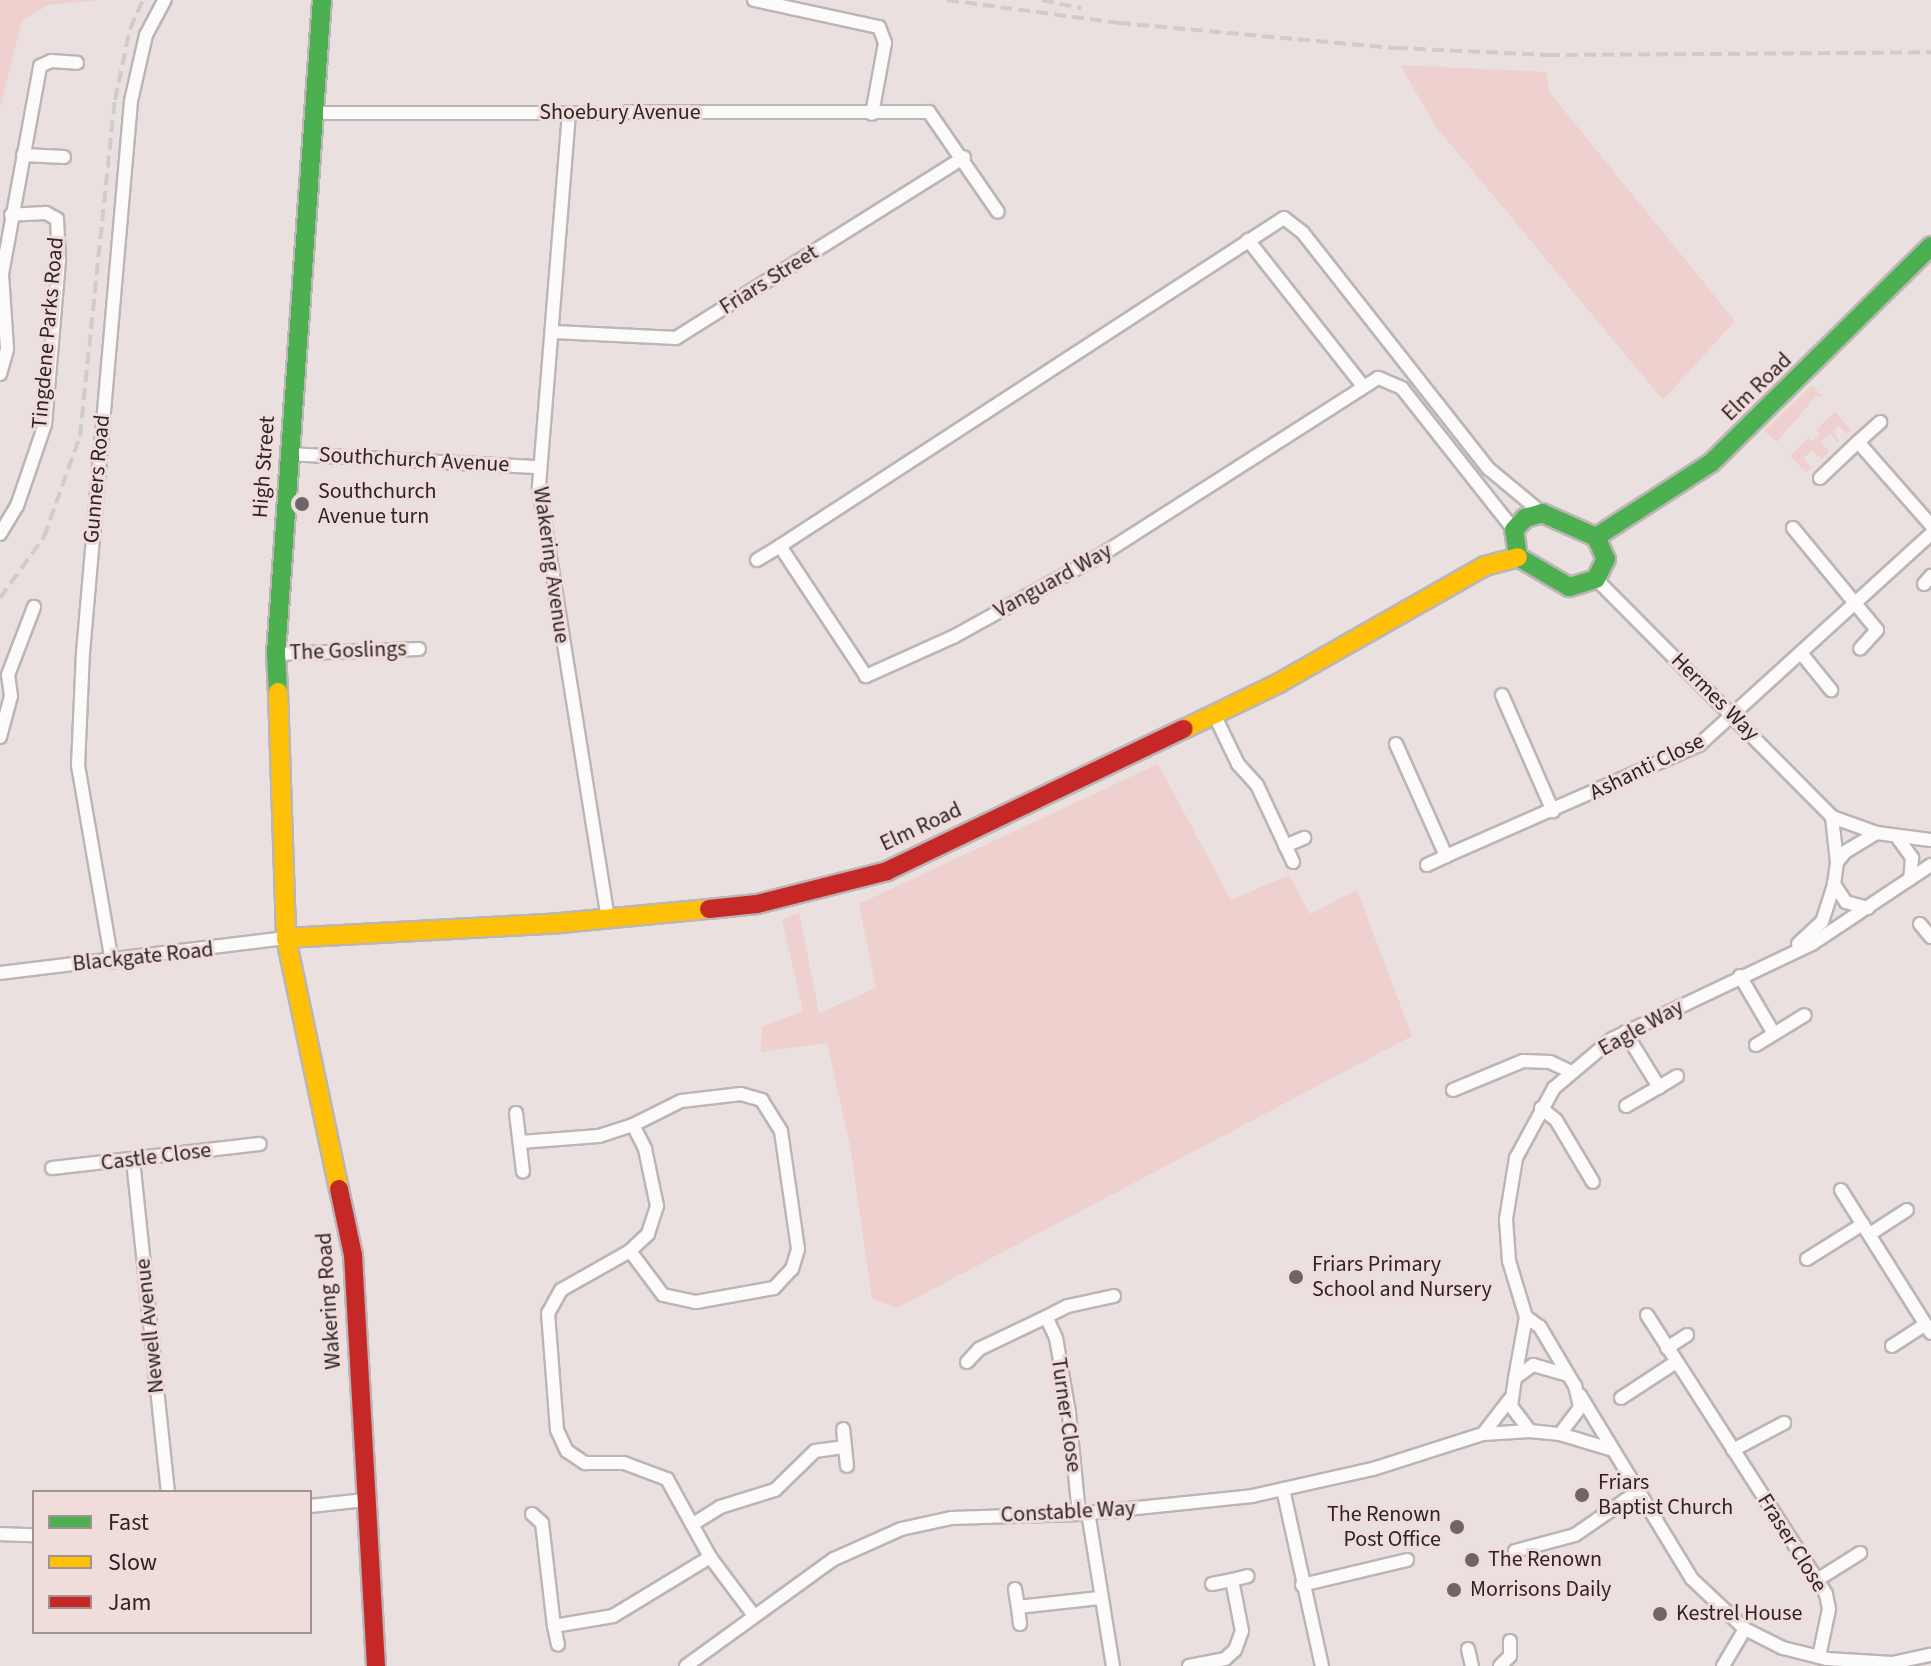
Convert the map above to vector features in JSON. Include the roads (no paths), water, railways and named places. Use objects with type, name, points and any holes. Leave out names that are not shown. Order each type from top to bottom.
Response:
[{"type":"street","name":"Gunners Road","points":[[112,962],[78,766],[83,653],[131,101],[146,35],[165,0]]},
{"type":"street","name":"High Street","points":[[286,938],[276,654],[311,113],[322,0]]},
{"type":"street","points":[[754,0],[879,27],[885,43],[872,114]]},
{"type":"street","name":"Tingdene Parks Road","points":[[0,374],[7,349],[2,274],[40,66],[51,61],[77,63]]},
{"type":"street","name":"Shoebury Avenue","points":[[311,113],[929,112],[964,157]]},
{"type":"street","name":"Wakering Avenue","points":[[569,113],[555,332],[539,467],[541,508],[608,919]]},
{"type":"street","points":[[23,155],[64,157]]},
{"type":"street","points":[[964,157],[998,212]]},
{"type":"street","name":"Friars Street","points":[[555,332],[676,338],[964,157]]},
{"type":"street","name":"Tingdene Parks Road","points":[[0,534],[17,506],[45,424],[59,260],[57,219],[46,213],[11,215]]},
{"type":"street","points":[[757,560],[1275,220],[1292,221],[1489,469],[1542,513],[1596,537],[1606,559],[1596,579],[1569,587],[1518,557],[1514,530],[1418,410],[1389,380],[1362,385],[1248,240]]},
{"type":"street","name":"Elm Road","points":[[1596,537],[1711,463],[1931,246]]},
{"type":"street","name":"Vanguard Way","points":[[780,546],[866,676],[955,636],[1103,554],[1362,385]]},
{"type":"street","points":[[1418,410],[1435,398]]},
{"type":"street","points":[[1820,478],[1880,422]]},
{"type":"street","points":[[1858,442],[1931,525]]},
{"type":"street","name":"Southchurch Avenue","points":[[289,454],[539,467]]},
{"type":"street","points":[[1514,530],[1525,518],[1542,513]]},
{"type":"street","points":[[1793,528],[1857,600],[1877,630],[1860,649]]},
{"type":"street","points":[[1926,539],[1931,554]]},
{"type":"street","name":"Ashanti Close","points":[[1427,865],[1699,745],[1926,539]]},
{"type":"street","name":"Elm Road","points":[[286,938],[608,919],[768,902],[887,871],[1311,667],[1485,566],[1518,557]]},
{"type":"street","name":"Hermes Way","points":[[1596,579],[1734,714],[1832,817],[1877,833]]},
{"type":"street","points":[[0,737],[11,696],[8,675],[34,607]]},
{"type":"street","name":"The Goslings","points":[[276,654],[419,649]]},
{"type":"street","points":[[1801,653],[1831,690]]},
{"type":"street","points":[[1502,695],[1553,811]]},
{"type":"street","points":[[1213,712],[1293,862]]},
{"type":"street","points":[[1396,744],[1446,856]]},
{"type":"street","points":[[1832,817],[1837,862],[1834,884],[1846,902],[1868,908],[1931,865]]},
{"type":"street","points":[[1837,862],[1877,833],[1931,840]]},
{"type":"street","points":[[1897,837],[1912,858],[1910,879]]},
{"type":"street","points":[[1285,846],[1304,838]]},
{"type":"street","name":"Eagle Way","points":[[1781,956],[1822,922],[1834,884]]},
{"type":"street","name":"Eagle Way","points":[[1515,1378],[1526,1317],[1509,1261],[1506,1219],[1516,1158],[1541,1108],[1569,1071],[1625,1032],[1826,936],[1868,908]]},
{"type":"street","points":[[1920,924],[1931,937]]},
{"type":"street","name":"Blackgate Road","points":[[0,973],[112,962],[286,938]]},
{"type":"street","name":"Wakering Road","points":[[286,938],[353,1255],[376,1666]]},
{"type":"street","points":[[1740,976],[1774,1034]]},
{"type":"street","points":[[1756,1045],[1805,1015]]},
{"type":"street","points":[[1625,1032],[1659,1087]]},
{"type":"street","points":[[1453,1090],[1523,1061],[1550,1062],[1569,1071]]},
{"type":"street","points":[[1626,1106],[1677,1076]]},
{"type":"street","points":[[521,1142],[599,1136],[633,1125],[681,1101],[741,1094],[762,1100],[781,1131],[798,1249],[788,1277],[774,1288],[696,1302],[663,1295],[630,1251]]},
{"type":"street","points":[[1541,1108],[1556,1120],[1593,1182]]},
{"type":"street","points":[[516,1113],[523,1172]]},
{"type":"street","points":[[633,1125],[649,1162],[657,1206],[648,1234],[630,1251],[561,1290],[551,1306],[546,1332],[557,1430],[567,1451],[585,1463],[624,1463],[667,1479],[710,1557],[752,1613]]},
{"type":"street","name":"Castle Close","points":[[52,1168],[260,1144]]},
{"type":"street","name":"Newell Avenue","points":[[133,1160],[168,1490]]},
{"type":"street","points":[[1841,1190],[1928,1328],[1892,1346]]},
{"type":"street","points":[[1807,1259],[1907,1210]]},
{"type":"street","points":[[967,1362],[979,1349],[1068,1306],[1114,1296]]},
{"type":"street","name":"Fraser Close","points":[[1647,1315],[1817,1580],[1829,1609],[1819,1657]]},
{"type":"street","name":"Turner Close","points":[[1046,1317],[1056,1338],[1083,1513],[1113,1666]]},
{"type":"street","name":"Eagle Way","points":[[1526,1317],[1540,1327],[1568,1375]]},
{"type":"street","points":[[1667,1348],[1687,1335]]},
{"type":"street","points":[[1621,1398],[1676,1362]]},
{"type":"street","points":[[1483,1434],[1510,1399],[1515,1378],[1533,1365],[1568,1375],[1610,1449],[1692,1579],[1745,1629],[1783,1648],[1819,1657],[1892,1664],[1931,1655]]},
{"type":"street","points":[[1560,1434],[1575,1418],[1580,1395]]},
{"type":"street","points":[[1510,1399],[1530,1431],[1560,1434],[1610,1449]]},
{"type":"street","points":[[1733,1450],[1784,1423]]},
{"type":"street","points":[[843,1429],[847,1466]]},
{"type":"street","name":"Constable Way","points":[[693,1664],[752,1613],[834,1559],[901,1529],[962,1517],[1083,1513],[1283,1489],[1403,1461],[1483,1434],[1530,1431]]},
{"type":"street","points":[[693,1524],[720,1507],[775,1490],[815,1451],[845,1447]]},
{"type":"street","points":[[1283,1489],[1322,1666]]},
{"type":"street","points":[[1515,1551],[1575,1535],[1637,1492]]},
{"type":"street","points":[[312,1506],[365,1500]]},
{"type":"street","points":[[532,1514],[542,1523],[558,1645]]},
{"type":"street","points":[[0,1534],[32,1535]]},
{"type":"street","points":[[1817,1580],[1860,1553]]},
{"type":"street","points":[[554,1626],[613,1616],[710,1557]]},
{"type":"street","points":[[1302,1585],[1407,1560]]},
{"type":"street","points":[[1212,1584],[1248,1576]]},
{"type":"street","points":[[1189,1666],[1225,1659],[1241,1641],[1232,1580]]},
{"type":"street","points":[[1015,1589],[1020,1624]]},
{"type":"street","points":[[1018,1607],[1100,1598]]},
{"type":"street","points":[[1723,1666],[1745,1629]]},
{"type":"street","points":[[1500,1666],[1510,1656],[1510,1641]]},
{"type":"street","points":[[1468,1649],[1472,1666]]},
{"type":"railway","points":[[0,598],[44,537],[80,436],[115,100],[130,29],[143,0]]},
{"type":"railway","points":[[947,0],[1119,23],[1396,48],[1548,55],[1931,52]]},
{"type":"railway","points":[[1042,0],[1081,8]]},
{"type":"place","name":"Southchurch Avenue turn","points":[[302,504]]},
{"type":"place","name":"Friars Primary School and Nursery","points":[[1296,1277]]},
{"type":"place","name":"Friars Baptist Church","points":[[1582,1495]]},
{"type":"place","name":"The Renown Post Office","points":[[1457,1527]]},
{"type":"place","name":"The Renown","points":[[1472,1560]]},
{"type":"place","name":"Morrisons Daily","points":[[1454,1590]]},
{"type":"place","name":"Kestrel House","points":[[1660,1614]]}]
